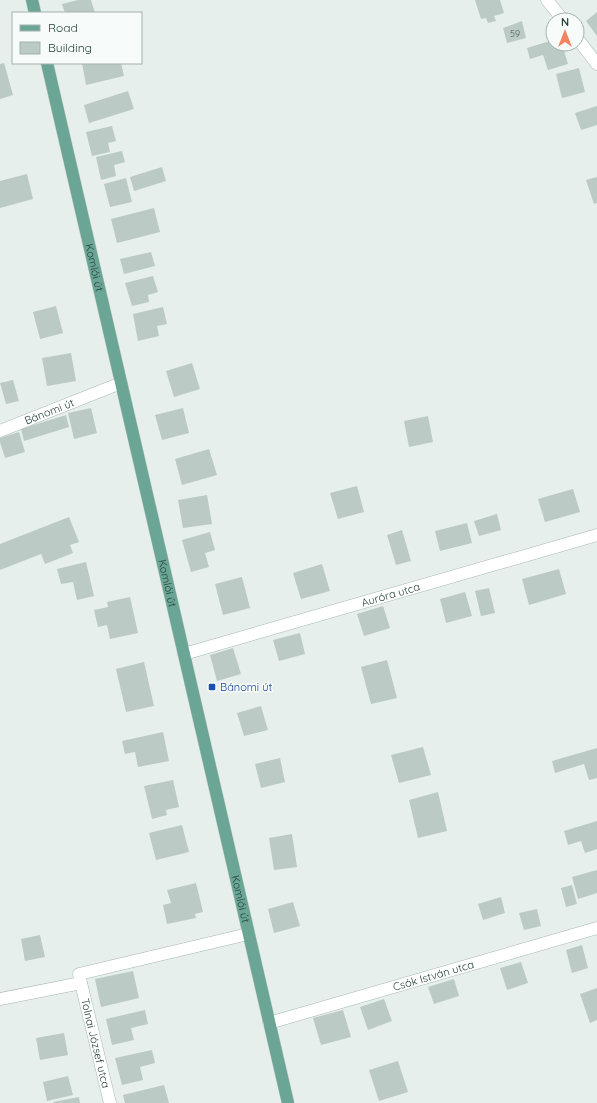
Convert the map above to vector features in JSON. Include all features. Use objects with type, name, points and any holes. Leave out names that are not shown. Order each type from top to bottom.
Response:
[{"type":"main road","points":[[32,0],[35,12]]},
{"type":"main road","name":"Komlói út","points":[[47,64],[288,1103]]},
{"type":"street","points":[[547,0],[557,12]]},
{"type":"street","points":[[585,48],[597,64]]},
{"type":"street","name":"Bánomi út","points":[[0,431],[121,383]]},
{"type":"street","name":"Auróra utca","points":[[184,654],[597,534]]},
{"type":"street","name":"Csók István utca","points":[[269,1023],[597,928]]},
{"type":"street","points":[[0,999],[81,983],[79,974],[248,934]]},
{"type":"street","name":"Tolnai József utca","points":[[81,983],[110,1103]]},
{"type":"building","points":[[78,0],[91,0],[95,12],[65,12],[62,4]]},
{"type":"building","points":[[475,0],[500,0],[504,13],[494,16],[496,21],[488,23],[486,18],[481,19]]},
{"type":"building","points":[[597,12],[597,36],[586,21]]},
{"type":"building","points":[[522,21],[526,38],[507,43],[503,28]]},
{"type":"building","points":[[545,42],[545,52],[564,52],[568,64],[548,70],[543,55],[530,59],[527,48]]},
{"type":"building","points":[[4,63],[13,95],[0,99],[0,64]]},
{"type":"building","points":[[82,64],[121,64],[124,76],[86,85]]},
{"type":"building","points":[[579,68],[585,92],[562,98],[556,74]]},
{"type":"building","points":[[128,91],[134,109],[89,123],[84,105]]},
{"type":"building","points":[[597,106],[597,125],[581,130],[575,113]]},
{"type":"building","points":[[112,126],[116,141],[108,143],[110,152],[92,156],[86,132]]},
{"type":"building","points":[[122,151],[125,162],[114,165],[116,176],[101,180],[96,157]]},
{"type":"building","points":[[162,167],[166,181],[134,191],[130,177]]},
{"type":"building","points":[[27,174],[33,199],[0,208],[0,181]]},
{"type":"building","points":[[597,177],[597,203],[594,204],[586,180]]},
{"type":"building","points":[[126,178],[132,202],[110,207],[104,184]]},
{"type":"building","points":[[154,208],[160,232],[117,243],[111,219]]},
{"type":"building","points":[[151,252],[155,266],[124,274],[120,259]]},
{"type":"building","points":[[153,276],[158,292],[148,295],[149,302],[132,306],[125,283]]},
{"type":"building","points":[[56,306],[63,333],[40,339],[33,312]]},
{"type":"building","points":[[163,307],[167,324],[157,326],[159,336],[138,341],[133,314]]},
{"type":"building","points":[[71,353],[76,381],[47,386],[42,358]]},
{"type":"building","points":[[192,363],[200,389],[174,397],[166,371]]},
{"type":"building","points":[[13,380],[19,401],[6,404],[0,383]]},
{"type":"building","points":[[91,408],[97,433],[74,439],[68,413]]},
{"type":"building","points":[[183,408],[189,433],[162,440],[155,415]]},
{"type":"building","points":[[66,415],[69,427],[24,441],[21,429]]},
{"type":"building","points":[[428,416],[433,442],[409,447],[404,421]]},
{"type":"building","points":[[19,432],[25,452],[5,458],[0,438]]},
{"type":"building","points":[[209,449],[217,475],[182,485],[175,459]]},
{"type":"building","points":[[357,486],[364,512],[338,519],[330,493]]},
{"type":"building","points":[[573,489],[580,512],[545,522],[538,499]]},
{"type":"building","points":[[207,495],[212,524],[183,528],[178,500]]},
{"type":"building","points":[[497,514],[501,530],[479,536],[474,521]]},
{"type":"building","points":[[69,517],[79,542],[70,545],[73,553],[45,564],[41,554],[0,570],[0,544]]},
{"type":"building","points":[[467,523],[472,543],[440,551],[435,531]]},
{"type":"building","points":[[402,530],[411,561],[396,565],[387,535]]},
{"type":"building","points":[[210,532],[215,550],[205,553],[209,567],[191,572],[182,540]]},
{"type":"building","points":[[86,562],[94,596],[77,600],[73,582],[61,584],[57,569]]},
{"type":"building","points":[[322,564],[330,591],[301,599],[293,573]]},
{"type":"building","points":[[559,569],[566,594],[529,605],[522,579]]},
{"type":"building","points":[[242,577],[250,608],[223,615],[215,584]]},
{"type":"building","points":[[489,588],[495,613],[481,616],[475,591]]},
{"type":"building","points":[[465,592],[472,616],[446,623],[440,599]]},
{"type":"building","points":[[130,597],[138,633],[110,639],[107,625],[98,627],[94,610],[108,607],[107,602]]},
{"type":"building","points":[[383,606],[390,628],[364,636],[357,614]]},
{"type":"building","points":[[300,633],[305,654],[279,661],[273,640]]},
{"type":"building","points":[[233,648],[241,674],[217,681],[210,655]]},
{"type":"building","points":[[387,660],[397,698],[371,704],[361,667]]},
{"type":"building","points":[[144,662],[154,706],[126,712],[116,669]]},
{"type":"building","points":[[261,706],[268,730],[244,736],[237,713]]},
{"type":"building","points":[[163,732],[169,761],[138,767],[135,752],[125,754],[122,741]]},
{"type":"building","points":[[423,747],[431,775],[399,783],[391,755]]},
{"type":"building","points":[[597,748],[597,778],[589,780],[584,764],[555,773],[552,761]]},
{"type":"building","points":[[280,758],[285,782],[261,788],[255,764]]},
{"type":"building","points":[[173,780],[179,807],[166,810],[167,815],[152,819],[144,786]]},
{"type":"building","points":[[438,792],[447,831],[418,838],[409,800]]},
{"type":"building","points":[[597,821],[597,849],[585,853],[581,841],[568,845],[564,831]]},
{"type":"building","points":[[182,825],[189,852],[156,860],[149,833]]},
{"type":"building","points":[[292,834],[297,867],[274,870],[269,838]]},
{"type":"building","points":[[597,870],[597,893],[578,899],[572,877]]},
{"type":"building","points":[[196,883],[203,912],[195,914],[196,918],[167,924],[163,905],[171,903],[167,890]]},
{"type":"building","points":[[572,885],[577,904],[566,907],[561,888]]},
{"type":"building","points":[[501,897],[505,913],[483,920],[478,904]]},
{"type":"building","points":[[293,902],[300,926],[274,933],[268,909]]},
{"type":"building","points":[[537,909],[541,926],[524,930],[519,913]]},
{"type":"building","points":[[40,935],[45,957],[25,961],[21,939]]},
{"type":"building","points":[[582,945],[588,968],[572,973],[566,950]]},
{"type":"building","points":[[521,962],[528,983],[507,990],[500,968]]},
{"type":"building","points":[[133,971],[139,998],[101,1007],[95,979]]},
{"type":"building","points":[[454,979],[459,996],[434,1004],[428,987]]},
{"type":"building","points":[[597,988],[597,1020],[590,1023],[580,994]]},
{"type":"building","points":[[384,999],[392,1021],[368,1030],[360,1007]]},
{"type":"building","points":[[145,1010],[148,1024],[131,1028],[134,1040],[112,1045],[106,1019]]},
{"type":"building","points":[[343,1010],[351,1037],[321,1045],[313,1018]]},
{"type":"building","points":[[64,1033],[68,1055],[40,1060],[36,1038]]},
{"type":"building","points":[[152,1050],[155,1063],[140,1067],[143,1080],[122,1085],[115,1058]]},
{"type":"building","points":[[398,1061],[408,1092],[379,1101],[369,1070]]},
{"type":"building","points":[[68,1076],[73,1095],[47,1101],[43,1082]]},
{"type":"building","points":[[164,1085],[169,1103],[125,1103],[123,1095]]},
{"type":"building","points":[[79,1097],[80,1103],[53,1102]]},
{"type":"place","name":"Bánomi út","points":[[212,687]]}]
